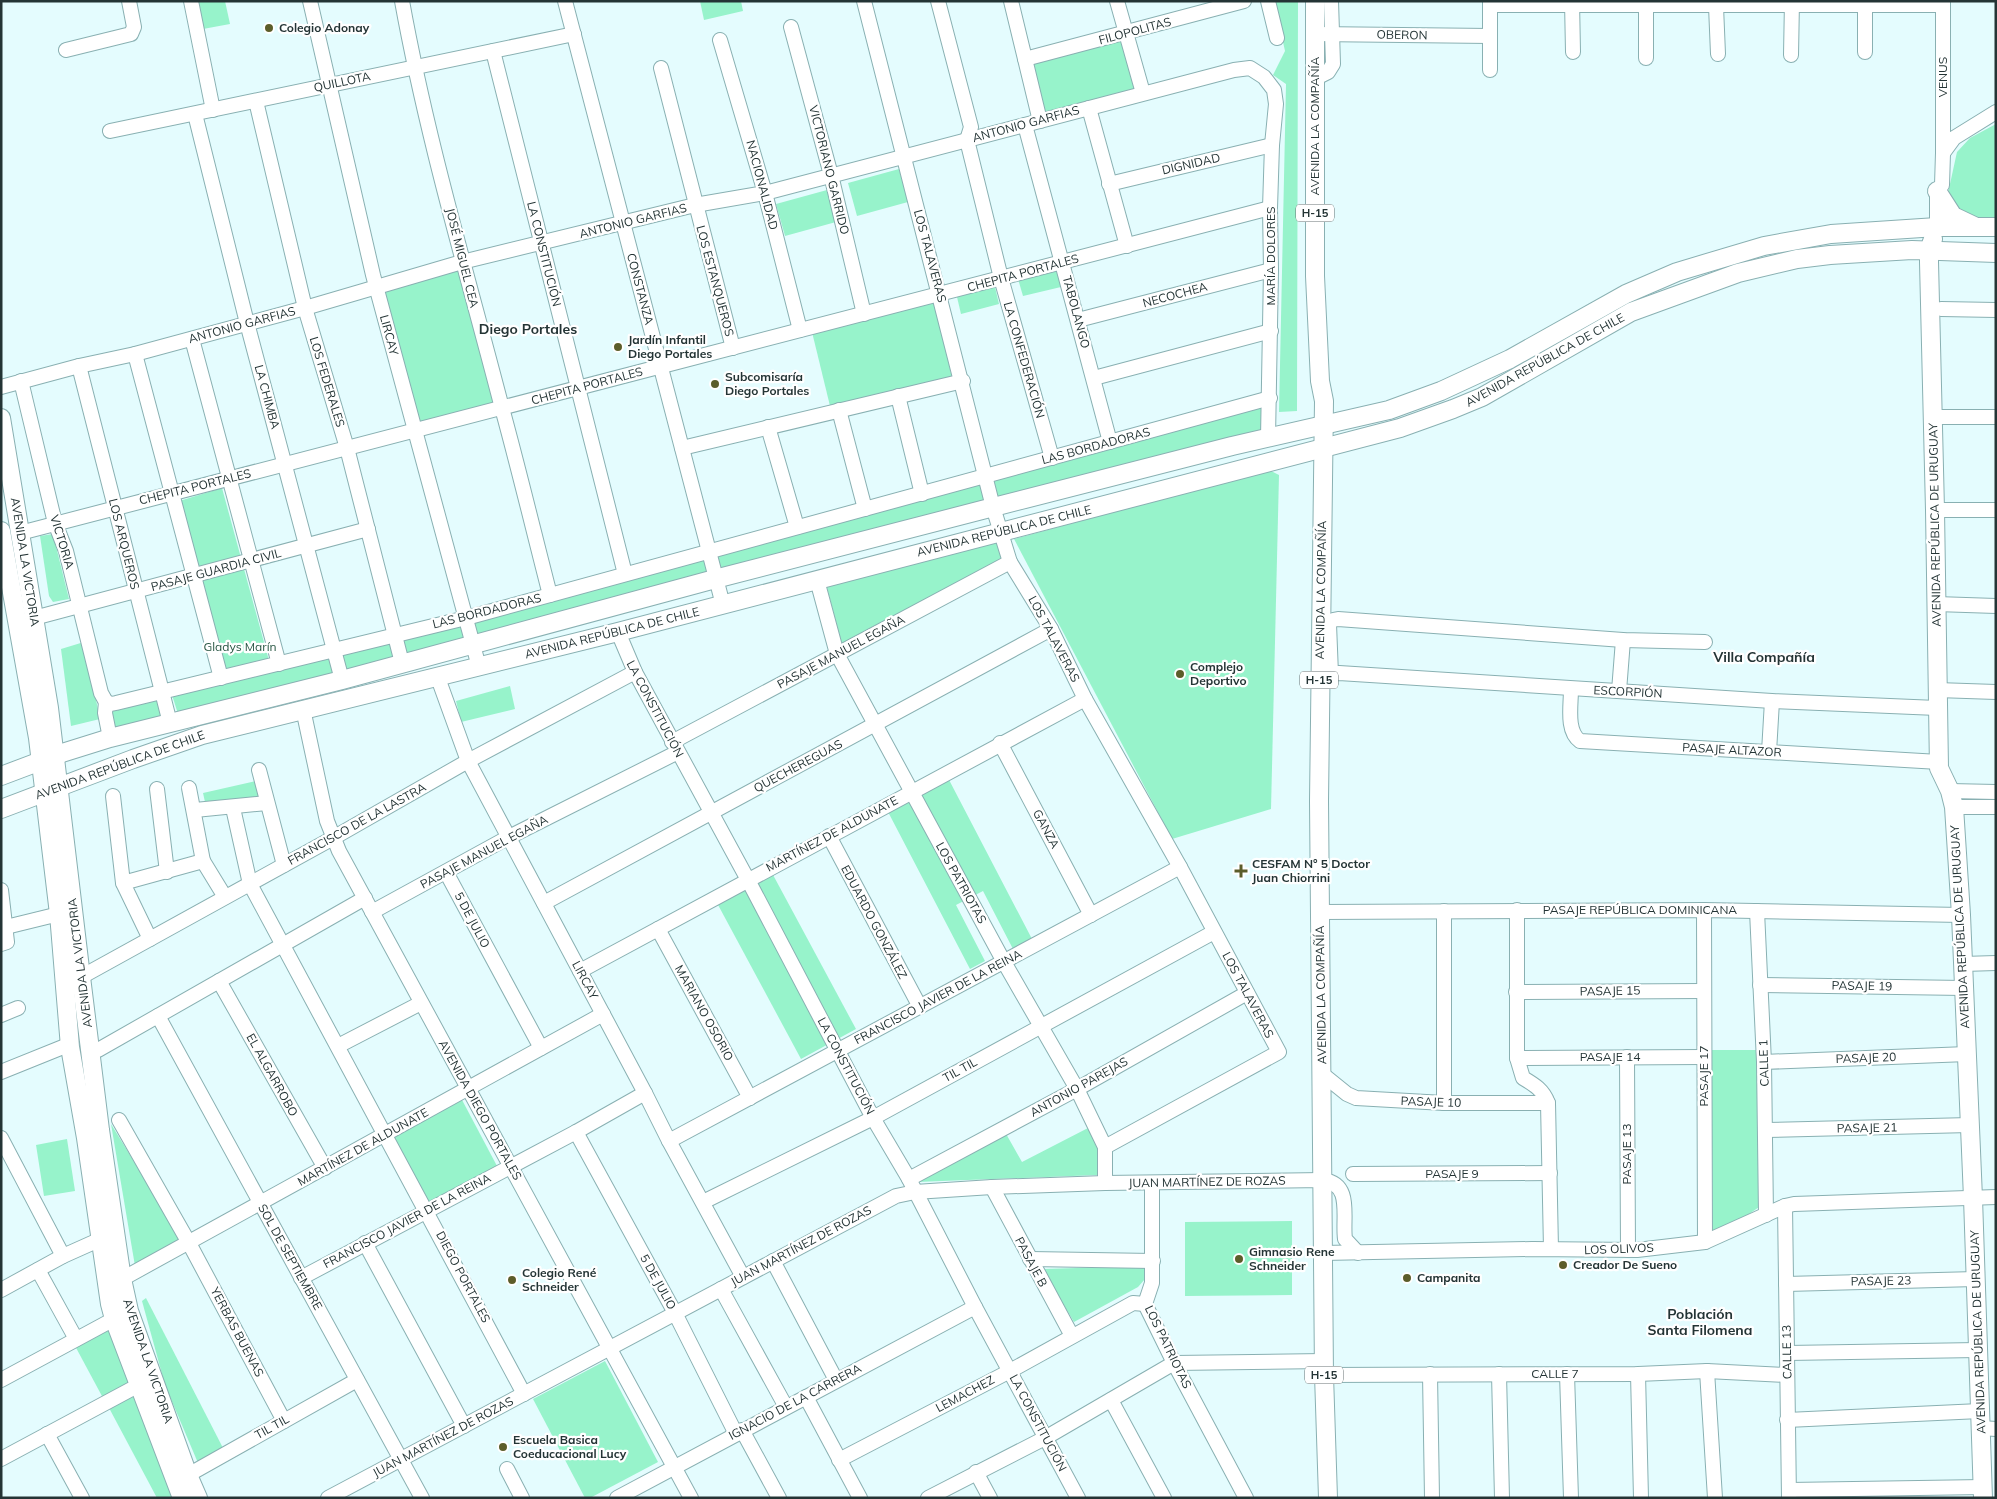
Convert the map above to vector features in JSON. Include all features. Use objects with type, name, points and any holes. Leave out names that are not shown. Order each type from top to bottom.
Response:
[{"type":"main road","name":"AVENIDA LA COMPAÑÍA","points":[[1315,1],[1323,34],[1314,79],[1315,276],[1320,381],[1324,401],[1325,674],[1320,912],[1324,1368],[1328,1498]]},
{"type":"main road","points":[[1937,191],[1953,216],[1961,221],[1987,227]]},
{"type":"main road","name":"AVENIDA REPÚBLICA DE CHILE","points":[[1,776],[110,738],[342,680],[715,579],[993,507],[1268,438],[1389,410],[1473,377],[1510,359],[1626,294],[1677,272],[1764,246],[1831,234],[1937,227],[1987,227]]},
{"type":"main road","name":"AVENIDA REPÚBLICA DE URUGUAY","points":[[1937,227],[1934,250],[1931,360],[1939,768],[1952,799],[1961,915],[1978,1350],[1985,1423],[1983,1492]]},
{"type":"main road","name":"AVENIDA REPÚBLICA DE CHILE","points":[[1,809],[133,759],[202,736],[303,709],[438,678],[618,632],[1400,428],[1453,410],[1513,380],[1630,312],[1738,273],[1797,259],[1872,252],[1934,250],[1996,253]]},
{"type":"main road","name":"AVENIDA REPÚBLICA DE URUGUAY","points":[[1931,360],[1940,337],[1941,309],[1934,250]]},
{"type":"main road","name":"AVENIDA LA VICTORIA","points":[[1,418],[34,618],[51,790],[58,914],[70,1046],[108,1238],[122,1279],[129,1311],[198,1498]]},
{"type":"main road","name":"AVENIDA LA VICTORIA","points":[[1,531],[6,594],[38,738],[48,759]]},
{"type":"main road","name":"AVENIDA LA VICTORIA","points":[[51,790],[81,977],[90,1051],[114,1319],[182,1498]]},
{"type":"street","points":[[66,50],[131,34],[134,31],[129,1]]},
{"type":"street","points":[[191,1],[213,110]]},
{"type":"street","name":"LIRCAY","points":[[310,1],[376,287],[479,667]]},
{"type":"street","name":"JOSÉ MIGUEL CEA","points":[[402,1],[414,66],[462,262],[550,595]]},
{"type":"street","name":"CONSTANZA","points":[[565,1],[723,605]]},
{"type":"street","name":"LOS TALAVERAS","points":[[864,1],[993,507],[1010,562],[1051,629],[1085,699],[1180,867],[1279,1052],[1106,1148]]},
{"type":"street","name":"LA CONFEDERACIÓN","points":[[938,1],[971,127],[967,140],[1001,278],[1052,458]]},
{"type":"street","points":[[1011,1],[1040,121]]},
{"type":"street","points":[[1117,1],[1143,93]]},
{"type":"street","name":"FILOPOLITAS","points":[[1025,59],[1244,1]]},
{"type":"street","points":[[1268,1],[1277,38]]},
{"type":"street","points":[[1323,34],[1331,1]]},
{"type":"street","points":[[1490,70],[1490,3],[1716,6],[1792,4],[1865,6],[1944,3]]},
{"type":"street","name":"VENUS","points":[[1943,153],[1944,3]]},
{"type":"street","points":[[1572,4],[1572,52]]},
{"type":"street","points":[[1646,4],[1646,58]]},
{"type":"street","points":[[1791,55],[1792,4]]},
{"type":"street","points":[[1716,6],[1718,54]]},
{"type":"street","points":[[1865,6],[1865,52]]},
{"type":"street","name":"VICTORIANO GARRIDO","points":[[791,27],[831,175],[864,314]]},
{"type":"street","name":"QUILLOTA","points":[[110,131],[574,34]]},
{"type":"street","name":"OBERON","points":[[1323,34],[1490,36]]},
{"type":"street","name":"NACIONALIDAD","points":[[720,40],[765,193],[800,330]]},
{"type":"street","name":"LA CONSTITUCIÓN","points":[[493,51],[625,574]]},
{"type":"street","name":"LOS ESTANQUEROS","points":[[661,68],[733,348]]},
{"type":"street","name":"ANTONIO GARFIAS","points":[[1,387],[192,339],[462,262],[695,205],[765,193],[1234,70],[1250,68],[1264,77]]},
{"type":"street","name":"MARÍA DOLORES","points":[[1264,77],[1274,90],[1276,104],[1272,145],[1270,208],[1270,398],[1268,438]]},
{"type":"street","name":"LOS FEDERALES","points":[[256,101],[305,308],[347,448],[402,663]]},
{"type":"street","points":[[1089,108],[1127,246]]},
{"type":"street","points":[[1943,153],[1954,138],[1996,112]]},
{"type":"street","name":"LA CHIMBA","points":[[195,114],[247,323],[342,680]]},
{"type":"street","name":"TABOLANGO","points":[[1025,125],[1110,442]]},
{"type":"street","name":"DIGNIDAD","points":[[1109,184],[1272,145]]},
{"type":"street","name":"AVENIDA REPÚBLICA DE URUGUAY","points":[[1937,227],[1937,191],[1942,184],[1943,153]]},
{"type":"street","name":"CHEPITA PORTALES","points":[[20,533],[1270,208]]},
{"type":"street","name":"NECOCHEA","points":[[1078,320],[1271,270]]},
{"type":"street","points":[[1941,309],[1996,310]]},
{"type":"street","points":[[1094,378],[1270,331]]},
{"type":"street","points":[[192,339],[279,664]]},
{"type":"street","points":[[136,354],[221,678]]},
{"type":"street","name":"LOS ARQUEROS","points":[[79,366],[170,723]]},
{"type":"street","name":"VICTORIA","points":[[21,381],[55,523],[66,551],[100,692],[106,702],[105,713],[110,738]]},
{"type":"street","points":[[682,448],[962,381]]},
{"type":"street","points":[[898,396],[922,494]]},
{"type":"street","name":"LAS BORDADORAS","points":[[106,702],[116,704],[466,618],[1270,398]]},
{"type":"street","points":[[839,410],[865,509]]},
{"type":"street","points":[[1933,417],[1996,416]]},
{"type":"street","points":[[768,427],[797,527]]},
{"type":"street","points":[[1935,510],[1996,510]]},
{"type":"street","name":"PASAJE GUARDIA CIVIL","points":[[34,618],[368,529]]},
{"type":"street","name":"PASAJE MANUEL EGAÑA","points":[[372,912],[675,747],[837,654],[1010,562]]},
{"type":"street","name":"LOS PATRIOTAS","points":[[817,580],[837,654],[1004,962],[1077,1089],[1106,1148],[1105,1183]]},
{"type":"street","points":[[1936,604],[1996,606]]},
{"type":"street","points":[[1325,674],[1330,624],[1333,620],[1338,619],[1623,640],[1704,642]]},
{"type":"street","name":"QUECHEREGUAS","points":[[544,903],[1051,629]]},
{"type":"street","name":"LA CONSTITUCIÓN","points":[[618,632],[635,672],[1078,1498]]},
{"type":"street","points":[[1619,691],[1623,640]]},
{"type":"street","name":"FRANCISCO DE LA LASTRA","points":[[81,977],[468,761],[635,672]]},
{"type":"street","name":"ESCORPIÓN","points":[[1325,674],[1772,701],[1937,708]]},
{"type":"street","name":"LIRCAY","points":[[438,678],[468,761],[646,1092],[669,1141],[744,1277]]},
{"type":"street","name":"PASAJE ALTAZOR","points":[[1571,689],[1571,730],[1580,741],[1939,762]]},
{"type":"street","points":[[1937,690],[1996,692]]},
{"type":"street","name":"MARTÍNEZ DE ALDUNATE","points":[[580,970],[1085,699]]},
{"type":"street","points":[[1769,752],[1772,701]]},
{"type":"street","name":"AVENIDA DIEGO PORTALES","points":[[303,709],[333,838],[691,1498]]},
{"type":"street","name":"GANZA","points":[[1000,743],[1091,915]]},
{"type":"street","points":[[259,770],[284,865]]},
{"type":"street","points":[[189,788],[203,861],[226,897]]},
{"type":"street","points":[[157,789],[167,872]]},
{"type":"street","points":[[1952,799],[1996,792]]},
{"type":"street","points":[[113,796],[123,883],[150,939]]},
{"type":"street","points":[[1952,799],[1996,808]]},
{"type":"street","points":[[194,810],[233,808],[267,803]]},
{"type":"street","points":[[233,808],[250,884],[284,944],[384,1135]]},
{"type":"street","name":"EDUARDO GONZÁLEZ","points":[[829,836],[920,1007]]},
{"type":"street","points":[[123,883],[203,861]]},
{"type":"street","name":"FRANCISCO JAVIER DE LA REINA","points":[[669,1141],[1180,867]]},
{"type":"street","name":"5 DE JULIO","points":[[446,872],[541,1048]]},
{"type":"street","points":[[1,890],[6,927],[4,943]]},
{"type":"street","points":[[90,1051],[98,1050],[364,898]]},
{"type":"street","points":[[1516,910],[1517,1058],[1523,1078],[1538,1086],[1544,1093],[1548,1103],[1552,1249]]},
{"type":"street","name":"PASAJE REPÚBLICA DOMINICANA","points":[[1320,912],[1704,910],[1961,915]]},
{"type":"street","name":"PASAJE 17","points":[[1704,910],[1705,1242]]},
{"type":"street","points":[[1444,911],[1444,1104]]},
{"type":"street","name":"CALLE 1","points":[[1757,911],[1764,1062],[1766,1215]]},
{"type":"street","points":[[6,927],[58,914]]},
{"type":"street","name":"MARIANO OSORIO","points":[[658,929],[750,1098]]},
{"type":"street","name":"TIL TIL","points":[[702,1202],[873,1118],[1214,932]]},
{"type":"street","points":[[1963,964],[1996,962]]},
{"type":"street","name":"EL ALGARROBO","points":[[219,981],[325,1168]]},
{"type":"street","name":"PASAJE 19","points":[[1760,985],[1964,988]]},
{"type":"street","name":"PASAJE 15","points":[[1516,992],[1703,991]]},
{"type":"street","name":"ANTONIO PAREJAS","points":[[912,1186],[1077,1089],[1247,993]]},
{"type":"street","points":[[338,1046],[422,1003]]},
{"type":"street","points":[[1,1015],[18,1008]]},
{"type":"street","name":"MARTÍNEZ DE ALDUNATE","points":[[122,1279],[603,1014]]},
{"type":"street","name":"SOL DE SEPTIEMBRE","points":[[158,1016],[422,1498]]},
{"type":"street","points":[[1,1072],[63,1047],[70,1046]]},
{"type":"street","name":"PASAJE 20","points":[[1764,1062],[1967,1054]]},
{"type":"street","name":"PASAJE 14","points":[[1517,1058],[1704,1057]]},
{"type":"street","name":"PASAJE 13","points":[[1626,1058],[1628,1250]]},
{"type":"street","name":"PASAJE 10","points":[[1321,1073],[1347,1094],[1356,1098],[1444,1104],[1548,1103]]},
{"type":"street","name":"FRANCISCO JAVIER DE LA REINA","points":[[301,1278],[576,1132],[646,1092]]},
{"type":"street","name":"YERBAS BUENAS","points":[[119,1120],[189,1243],[284,1421]]},
{"type":"street","name":"PASAJE 21","points":[[1765,1130],[1970,1125]]},
{"type":"street","name":"5 DE JULIO","points":[[576,1132],[739,1432],[779,1498]]},
{"type":"street","name":"DIEGO PORTALES","points":[[384,1135],[427,1210],[524,1394]]},
{"type":"street","points":[[1,1138],[63,1256]]},
{"type":"street","name":"PASAJE 9","points":[[1353,1174],[1550,1173]]},
{"type":"street","points":[[1322,1180],[1331,1181],[1341,1191],[1345,1213],[1345,1239],[1358,1253]]},
{"type":"street","name":"JUAN MARTÍNEZ DE ROZAS","points":[[328,1498],[611,1349],[912,1186],[992,1187],[1105,1183],[1322,1180]]},
{"type":"street","name":"LOS PATRIOTAS","points":[[1152,1183],[1152,1282],[1145,1304],[1174,1363],[1246,1498]]},
{"type":"street","name":"PASAJE B","points":[[992,1187],[1072,1336]]},
{"type":"street","name":"LOS OLIVOS","points":[[1323,1253],[1552,1249],[1628,1250],[1705,1242],[1785,1206],[1996,1198]]},
{"type":"street","name":"CALLE 13","points":[[1785,1206],[1789,1494]]},
{"type":"street","points":[[2,1286],[38,1270],[63,1256],[108,1238]]},
{"type":"street","points":[[366,1243],[464,1426]]},
{"type":"street","points":[[1030,1259],[1153,1261]]},
{"type":"street","points":[[773,1261],[836,1380]]},
{"type":"street","points":[[38,1270],[76,1339]]},
{"type":"street","name":"PASAJE 23","points":[[1786,1284],[1976,1279]]},
{"type":"street","points":[[721,1289],[786,1407]]},
{"type":"street","name":"LEMACHEZ","points":[[839,1460],[1010,1371],[1134,1303],[1145,1304]]},
{"type":"street","name":"IGNACIO DE LA CARRERA","points":[[617,1498],[975,1307]]},
{"type":"street","points":[[1,1380],[114,1319]]},
{"type":"street","points":[[1787,1352],[1978,1350]]},
{"type":"street","points":[[928,1498],[1045,1438],[1174,1363]]},
{"type":"street","name":"CALLE 7","points":[[1174,1363],[1430,1374],[1638,1374],[1707,1371],[1787,1375]]},
{"type":"street","points":[[1707,1371],[1715,1498]]},
{"type":"street","points":[[1430,1374],[1432,1498]]},
{"type":"street","points":[[1499,1374],[1502,1498]]},
{"type":"street","points":[[1567,1374],[1572,1498]]},
{"type":"street","points":[[1638,1374],[1641,1498]]},
{"type":"street","name":"TIL TIL","points":[[188,1475],[357,1380]]},
{"type":"street","points":[[1,1459],[139,1385]]},
{"type":"street","points":[[806,1397],[860,1498]]},
{"type":"street","points":[[1111,1400],[1164,1498]]},
{"type":"street","points":[[1788,1420],[1985,1423]]},
{"type":"street","points":[[48,1434],[82,1498]]},
{"type":"street","points":[[507,1469],[522,1498]]},
{"type":"street","points":[[976,1472],[990,1498]]},
{"type":"street","points":[[1789,1494],[1983,1492]]},
{"type":"green space","points":[[197,1],[225,1],[230,24],[203,29]]},
{"type":"green space","points":[[700,1],[741,1],[743,11],[704,20]]},
{"type":"green space","points":[[1274,1],[1298,1],[1297,411],[1279,412],[1286,84],[1273,75],[1285,51]]},
{"type":"green space","points":[[1122,34],[1138,95],[1040,121],[1025,59]]},
{"type":"green space","points":[[1996,124],[1996,221],[1978,221],[1963,213],[1954,204],[1948,193],[1957,152],[1970,138]]},
{"type":"green space","points":[[899,169],[908,202],[857,216],[848,183]]},
{"type":"green space","points":[[827,190],[836,222],[785,236],[776,204]]},
{"type":"green space","points":[[463,266],[502,408],[417,430],[380,289]]},
{"type":"green space","points":[[1056,270],[1061,287],[1023,296],[1018,279]]},
{"type":"green space","points":[[995,287],[999,304],[961,314],[957,297]]},
{"type":"green space","points":[[935,300],[952,378],[830,406],[812,332]]},
{"type":"green space","points":[[1265,407],[1264,433],[998,501],[994,479]]},
{"type":"green space","name":"Complejo Deportivo","points":[[1269,470],[1279,475],[1271,809],[1172,839],[1014,539]]},
{"type":"green space","points":[[983,483],[985,502],[719,572],[714,555]]},
{"type":"green space","name":"Gladys Marín","points":[[222,488],[271,668],[222,678],[176,502]]},
{"type":"green space","points":[[53,534],[69,599],[53,602],[49,596],[40,536]]},
{"type":"green space","points":[[998,539],[1005,560],[843,648],[826,584]]},
{"type":"green space","points":[[705,557],[707,576],[478,637],[473,620]]},
{"type":"green space","points":[[461,623],[465,641],[406,655],[402,637]]},
{"type":"green space","points":[[391,640],[395,660],[346,672],[342,653]]},
{"type":"green space","points":[[84,642],[100,719],[71,726],[61,649]]},
{"type":"green space","points":[[330,657],[336,674],[179,717],[172,695]]},
{"type":"green space","points":[[510,686],[515,709],[461,722],[456,701]]},
{"type":"green space","points":[[159,700],[163,719],[113,732],[110,712]]},
{"type":"green space","points":[[947,776],[1032,939],[1013,949],[983,891],[956,905],[985,961],[970,969],[886,808]]},
{"type":"green space","points":[[260,780],[266,807],[207,811],[203,793]]},
{"type":"green space","points":[[772,873],[856,1029],[801,1059],[717,903]]},
{"type":"green space","points":[[1711,1050],[1756,1050],[1762,1205],[1713,1239]]},
{"type":"green space","points":[[461,1098],[497,1166],[429,1203],[392,1135]]},
{"type":"green space","points":[[111,1124],[182,1240],[135,1266]]},
{"type":"green space","points":[[1088,1128],[1098,1147],[1097,1175],[917,1182],[1005,1132],[1022,1162]]},
{"type":"green space","points":[[67,1139],[75,1191],[44,1196],[36,1145]]},
{"type":"green space","name":"Gimnasio Rene Schneider","points":[[1292,1221],[1292,1295],[1185,1296],[1185,1222]]},
{"type":"green space","points":[[1147,1266],[1145,1279],[1138,1287],[1074,1322],[1042,1269]]},
{"type":"green space","points":[[146,1298],[223,1448],[198,1463],[165,1385],[142,1301]]},
{"type":"green space","points":[[107,1327],[129,1384],[103,1398],[74,1344]]},
{"type":"green space","points":[[605,1361],[658,1462],[590,1498],[585,1498],[533,1399]]},
{"type":"green space","points":[[132,1393],[174,1498],[157,1498],[108,1406]]},
{"type":"place","name":"Colegio Adonay","points":[[269,28]]},
{"type":"place","name":"Jardín Infantil Diego Portales","points":[[618,347]]},
{"type":"place","name":"Subcomisaría Diego Portales","points":[[715,384]]},
{"type":"place","name":"Complejo Deportivo","points":[[1180,674]]},
{"type":"place","name":"CESFAM N° 5 Doctor Juan Chiorrini","points":[[1241,871]]},
{"type":"place","name":"Gimnasio Rene Schneider","points":[[1239,1259]]},
{"type":"place","name":"Creador De Sueno","points":[[1563,1265]]},
{"type":"place","name":"Campanita","points":[[1407,1278]]},
{"type":"place","name":"Colegio René Schneider","points":[[512,1280]]},
{"type":"place","name":"Escuela Basica Coeducacional Lucy","points":[[503,1447]]},
{"type":"district","name":"Diego Portales","points":[[528,329]]},
{"type":"district","name":"Villa Compañía","points":[[1764,657]]},
{"type":"district","name":"Población Santa Filomena","points":[[1700,1322]]}]
